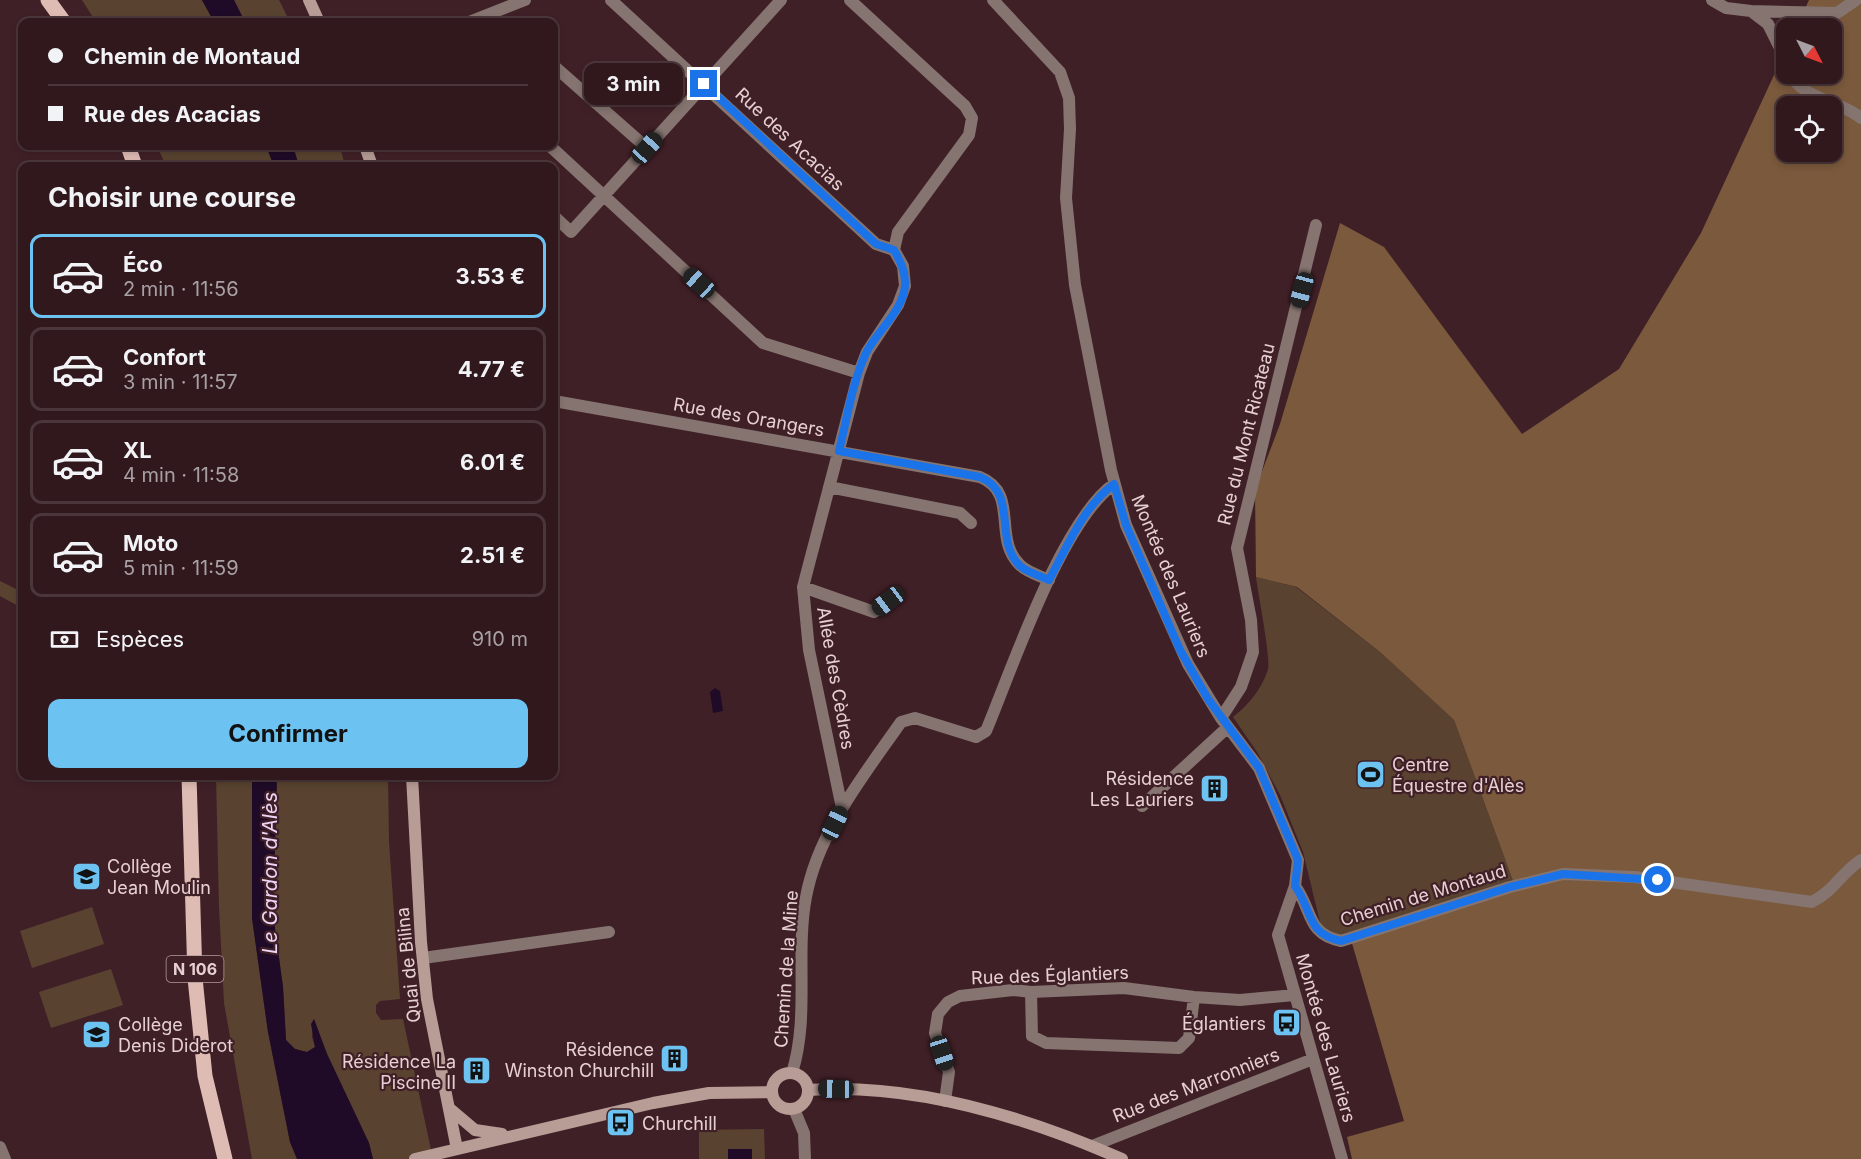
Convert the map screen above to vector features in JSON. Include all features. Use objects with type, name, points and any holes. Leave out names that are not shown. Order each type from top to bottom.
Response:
[{"type":"main road","points":[[48,0],[61,18]]},
{"type":"main road","points":[[309,0],[317,18]]},
{"type":"main road","name":"N 106","points":[[189,780],[195,978],[205,1077],[225,1159]]},
{"type":"main road","name":"Quai de Bilina","points":[[412,780],[427,999],[458,1154]]},
{"type":"main road","points":[[792,1073],[801,1077],[808,1090],[806,1100],[794,1109],[780,1106],[772,1092],[778,1078],[792,1073]]},
{"type":"main road","points":[[808,1090],[849,1089],[945,1101],[1010,1117],[1122,1159]]},
{"type":"main road","points":[[415,1159],[443,1152],[458,1154],[516,1135],[642,1105],[709,1093],[772,1092]]},
{"type":"main road","points":[[448,1108],[475,1130],[488,1134],[516,1135]]},
{"type":"street","points":[[480,18],[525,0]]},
{"type":"street","name":"Rue des Acacias","points":[[611,0],[876,244],[894,250]]},
{"type":"street","points":[[558,220],[571,232],[781,0]]},
{"type":"street","points":[[850,0],[965,106],[972,118],[969,135],[898,232],[894,250]]},
{"type":"street","name":"Montée des Lauriers","points":[[993,0],[1060,72],[1069,98],[1070,129],[1066,198],[1075,285],[1114,484],[1126,525],[1180,650],[1224,723],[1259,768],[1298,860],[1295,886],[1278,935],[1342,1159]]},
{"type":"street","points":[[1712,0],[1726,8],[1751,11],[1837,12],[1856,0]]},
{"type":"street","points":[[1751,11],[1768,24],[1776,40]]},
{"type":"street","points":[[558,70],[647,148]]},
{"type":"street","points":[[1797,84],[1853,111],[1861,118]]},
{"type":"street","points":[[554,150],[764,343],[859,373]]},
{"type":"street","name":"Rue du Mont Ricateau","points":[[1142,806],[1224,723],[1241,687],[1253,652],[1251,620],[1237,548],[1316,225]]},
{"type":"street","name":"Allée des Cèdres","points":[[842,808],[809,650],[802,587],[859,373],[867,352],[898,305],[905,286],[903,266],[894,250]]},
{"type":"street","name":"Rue des Orangers","points":[[558,402],[980,477],[991,482],[1002,495],[1007,543],[1013,558],[1022,568],[1049,580]]},
{"type":"street","name":"Chemin de la Mine","points":[[792,1073],[800,1044],[806,896],[820,854],[842,808],[901,722],[915,718],[976,737],[986,732],[1049,580],[1082,519],[1103,492],[1114,484]]},
{"type":"street","points":[[829,487],[960,513],[971,523]]},
{"type":"street","points":[[802,587],[874,612],[888,601]]},
{"type":"street","name":"Chemin de Montaud","points":[[1295,886],[1305,900],[1313,927],[1326,938],[1341,941],[1510,887],[1563,874],[1635,877],[1812,902],[1828,894],[1849,868],[1861,860]]},
{"type":"street","points":[[423,958],[609,932]]},
{"type":"street","name":"Rue des Églantiers","points":[[945,1101],[949,1072],[935,1033],[938,1014],[942,1007],[960,996],[1013,990],[1031,992],[1124,987],[1194,997],[1240,1000],[1294,995]]},
{"type":"street","points":[[1031,992],[1032,1036],[1046,1043],[1179,1048],[1189,1038],[1194,997]]},
{"type":"street","name":"Rue des Marronniers","points":[[1092,1146],[1313,1059]]},
{"type":"street","points":[[794,1109],[804,1133],[805,1159]]},
{"type":"street","points":[[0,1147],[5,1159]]},
{"type":"shaded area","points":[[82,0],[202,0],[212,18],[93,18]]},
{"type":"shaded area","points":[[234,0],[279,0],[288,18],[243,18]]},
{"type":"shaded area","points":[[1809,0],[1861,0],[1861,1159],[1352,1159],[1347,1137],[1404,1121],[1349,933],[1513,881],[1454,720],[1380,652],[1297,587],[1256,577],[1255,490],[1280,424],[1340,223],[1384,247],[1522,434],[1619,369],[1701,233],[1776,71],[1776,84],[1842,84],[1842,18],[1801,18]]},
{"type":"shaded area","points":[[159,150],[268,150],[272,162],[164,162]]},
{"type":"shaded area","points":[[294,150],[341,150],[344,162],[298,162]]},
{"type":"shaded area","name":"Centre Équestre d'Alès","points":[[1256,577],[1296,587],[1380,652],[1454,720],[1513,881],[1336,938],[1321,926],[1303,852],[1280,795],[1257,752],[1233,717],[1254,696],[1263,683],[1268,669]]},
{"type":"shaded area","points":[[0,581],[18,590],[18,606],[0,596]]},
{"type":"shaded area","points":[[216,780],[252,780],[252,918],[268,1032],[290,1142],[297,1159],[252,1159],[224,1003]]},
{"type":"shaded area","points":[[277,780],[388,780],[389,842],[400,999],[380,1001],[376,1005],[376,1013],[381,1020],[403,1019],[433,1159],[373,1159],[369,1143],[327,1054],[314,1019],[312,1037],[315,1047],[307,1052],[295,1049],[286,1040],[283,987],[273,914]]},
{"type":"shaded area","points":[[92,907],[104,944],[32,968],[20,931]]},
{"type":"shaded area","points":[[111,969],[123,1005],[51,1028],[39,992]]},
{"type":"shaded area","points":[[764,1129],[765,1159],[699,1159],[699,1130]]},
{"type":"water","points":[[202,0],[234,0],[243,18],[212,18]]},
{"type":"water","points":[[268,150],[294,150],[298,162],[272,162]]},
{"type":"water","points":[[715,688],[720,691],[723,711],[713,713],[710,692]]},
{"type":"water","name":"Le Gardon d'Alès","points":[[252,780],[277,780],[273,914],[283,987],[286,1040],[295,1049],[307,1052],[315,1047],[311,1024],[314,1019],[327,1054],[369,1143],[373,1159],[297,1159],[290,1142],[268,1032],[252,918]]},
{"type":"water","points":[[728,1149],[752,1149],[752,1159],[728,1159]]},
{"type":"place","name":"Centre Équestre d'Alès","points":[[1371,774]]},
{"type":"place","name":"Résidence Les Lauriers","points":[[1215,788]]},
{"type":"place","name":"Collège Jean Moulin","points":[[86,876]]},
{"type":"place","name":"Églantiers","points":[[1287,1023]]},
{"type":"place","name":"Collège Denis Diderot","points":[[97,1034]]},
{"type":"place","name":"Résidence Winston Churchill","points":[[675,1059]]},
{"type":"place","name":"Résidence La Piscine II","points":[[477,1071]]},
{"type":"place","name":"Churchill","points":[[621,1123]]},
{"type":"route","points":[[704,84],[876,244],[894,250],[903,266],[905,286],[898,305],[867,352],[859,373],[839,451],[980,477],[991,482],[1002,495],[1007,543],[1013,558],[1022,568],[1049,580],[1082,519],[1103,492],[1114,484],[1126,525],[1180,650],[1208,699],[1259,768],[1298,860],[1295,886],[1305,900],[1313,927],[1326,938],[1341,941],[1510,887],[1563,874],[1658,880]]}]
